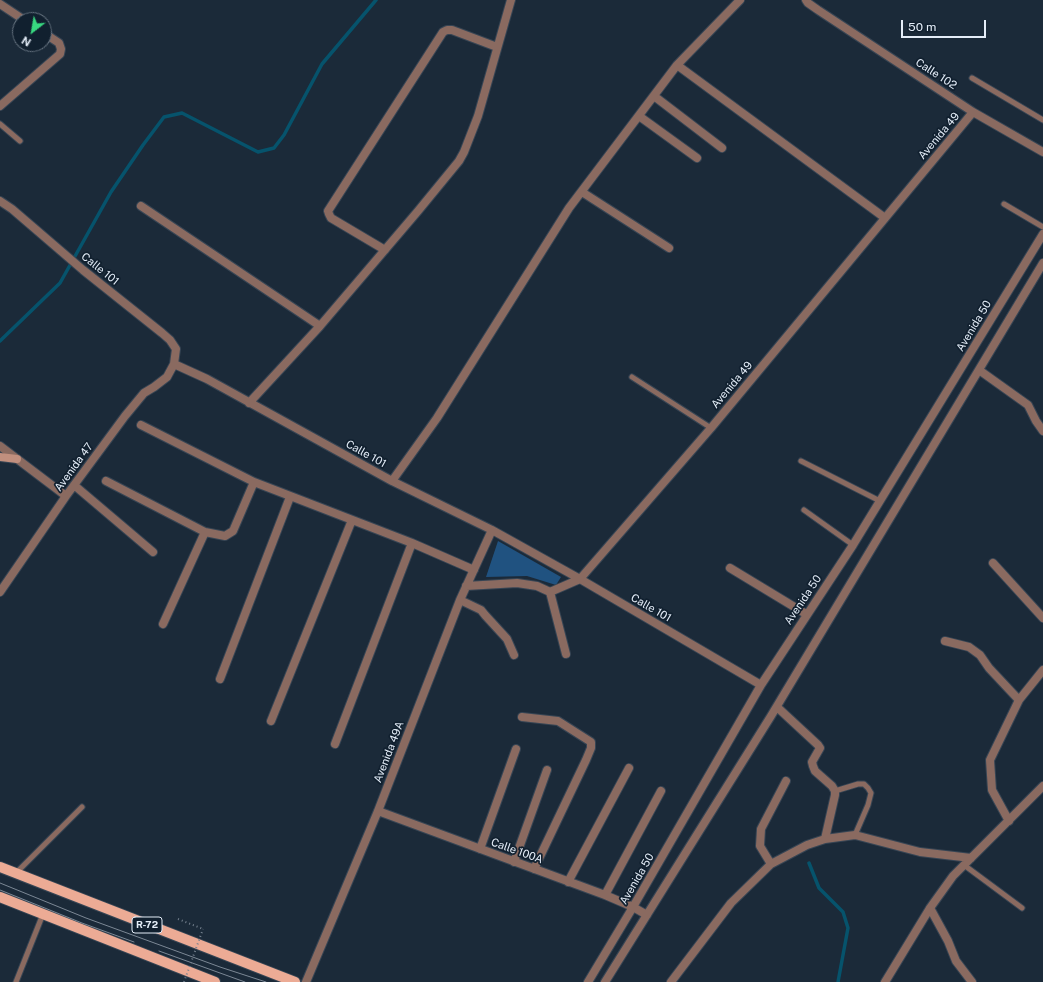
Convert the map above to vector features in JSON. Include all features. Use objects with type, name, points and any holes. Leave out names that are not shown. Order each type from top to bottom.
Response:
[{"type":"main road","name":"R-72","points":[[0,867],[295,982]]},
{"type":"main road","name":"R-72","points":[[0,897],[215,982]]},
{"type":"street","points":[[249,403],[320,326],[454,167],[464,152],[478,116],[511,0]]},
{"type":"street","points":[[392,481],[437,418],[569,208],[678,65],[740,0]]},
{"type":"street","name":"Calle 102","points":[[806,0],[818,10],[974,112],[1043,152]]},
{"type":"street","points":[[0,4],[12,12]]},
{"type":"street","points":[[385,250],[331,218],[328,211],[443,32],[452,30],[497,47]]},
{"type":"street","points":[[0,106],[60,54],[62,49],[59,43],[52,38]]},
{"type":"street","points":[[678,65],[885,218]]},
{"type":"street","points":[[654,96],[722,148]]},
{"type":"street","name":"Avenida 49","points":[[550,592],[580,579],[711,428],[974,112]]},
{"type":"street","points":[[639,116],[697,158]]},
{"type":"street","points":[[582,192],[669,248]]},
{"type":"street","name":"Calle 101","points":[[0,201],[12,209],[83,270],[170,340],[176,349],[174,364],[194,372],[392,481],[492,530],[761,684]]},
{"type":"street","points":[[140,206],[320,326]]},
{"type":"street","name":"Avenida 50","points":[[588,982],[634,907],[761,684],[853,545],[1043,234]]},
{"type":"street","points":[[605,982],[777,707],[1043,263]]},
{"type":"street","name":"Avenida 47","points":[[0,592],[66,496],[144,393],[166,377],[174,364]]},
{"type":"street","points":[[979,370],[1028,405],[1043,431]]},
{"type":"street","points":[[141,425],[254,482],[412,543],[474,570]]},
{"type":"street","points":[[0,446],[66,496]]},
{"type":"street","points":[[0,457],[17,459]]},
{"type":"street","points":[[106,481],[205,532],[226,536],[233,531],[254,482]]},
{"type":"street","points":[[74,485],[153,552]]},
{"type":"street","points":[[220,679],[290,497]]},
{"type":"street","points":[[271,721],[352,520]]},
{"type":"street","name":"Avenida 49A","points":[[306,982],[378,811],[460,600],[492,530]]},
{"type":"street","points":[[163,624],[205,532]]},
{"type":"street","points":[[335,744],[412,543]]},
{"type":"street","points":[[993,564],[1043,618]]},
{"type":"street","points":[[730,568],[806,614]]},
{"type":"street","points":[[466,586],[517,583],[537,586],[550,592],[566,654]]},
{"type":"street","points":[[460,600],[481,610],[507,639],[514,655]]},
{"type":"street","points":[[945,641],[969,647],[980,655],[989,668],[1019,700]]},
{"type":"street","points":[[1009,821],[992,790],[990,760],[1019,700],[1043,670]]},
{"type":"street","points":[[777,707],[820,748],[812,762],[813,766],[815,771],[832,786],[835,791],[825,839]]},
{"type":"street","points":[[522,717],[558,721],[591,742],[591,748],[586,760],[534,869]]},
{"type":"street","points":[[480,850],[516,749]]},
{"type":"street","points":[[568,882],[629,768]]},
{"type":"street","points":[[514,862],[547,770]]},
{"type":"street","points":[[771,864],[760,846],[761,829],[786,781]]},
{"type":"street","points":[[886,982],[930,908],[953,876],[1043,786]]},
{"type":"street","points":[[605,895],[661,791]]},
{"type":"street","name":"Calle 100A","points":[[378,811],[605,895],[634,907],[647,915]]},
{"type":"street","points":[[671,982],[732,903],[771,864],[806,845],[825,839],[855,835],[920,852],[971,858]]},
{"type":"street","points":[[930,908],[948,941],[956,961],[972,982]]},
{"type":"lane","points":[[972,78],[1043,120]]},
{"type":"lane","points":[[0,124],[20,141]]},
{"type":"lane","points":[[1004,204],[1043,227]]},
{"type":"lane","points":[[632,377],[711,428]]},
{"type":"lane","points":[[801,461],[880,501]]},
{"type":"lane","points":[[804,510],[842,539],[853,545]]},
{"type":"lane","points":[[835,791],[858,784],[864,784],[871,793],[868,805],[855,835]]},
{"type":"lane","points":[[16,873],[82,808]]},
{"type":"lane","points":[[964,865],[1022,908]]},
{"type":"lane","points":[[16,982],[43,914]]},
{"type":"path","points":[[178,919],[204,928],[184,982]]},
{"type":"shaded area","points":[[498,541],[561,577],[556,585],[527,576],[486,577]]},
{"type":"waterway","points":[[0,341],[60,283],[111,192],[164,117],[182,113],[258,152],[274,148],[284,135],[322,64],[376,0]]},
{"type":"waterway","points":[[809,863],[819,888],[843,912],[848,928],[838,982]]},
{"type":"tram line","points":[[0,883],[86,918],[220,967],[266,982]]},
{"type":"tram line","points":[[0,890],[134,942]]},
{"type":"tram line","points":[[159,951],[245,982]]}]
